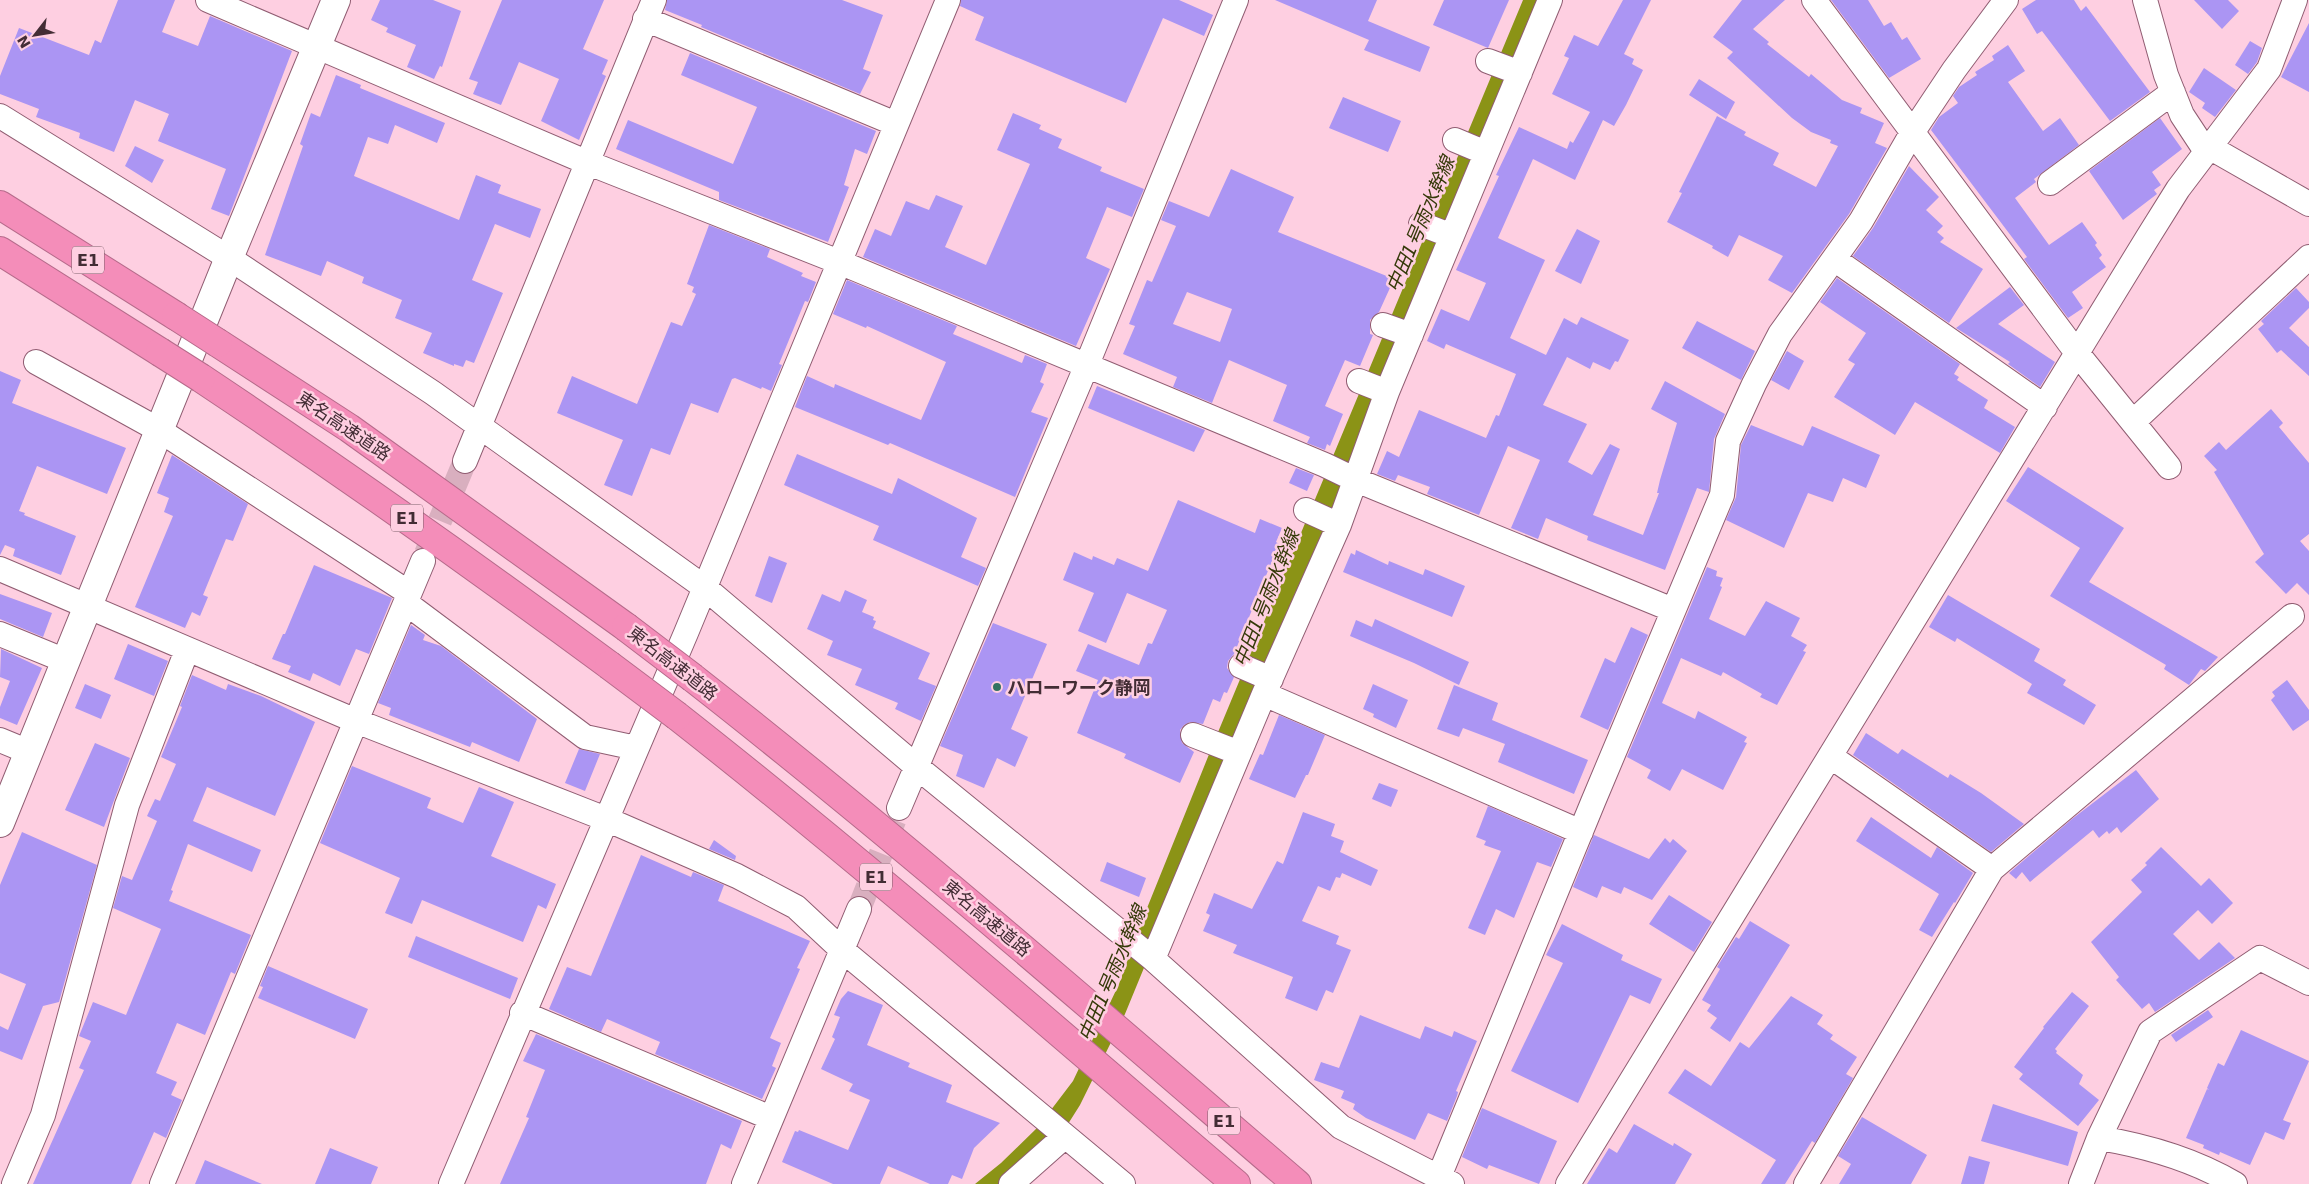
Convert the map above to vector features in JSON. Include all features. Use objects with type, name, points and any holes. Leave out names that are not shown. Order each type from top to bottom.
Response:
[{"type":"highway","name":"東名高速道路","points":[[0,205],[357,433],[626,627],[776,743],[926,866],[1298,1184]]},
{"type":"highway","name":"E1","points":[[0,251],[201,378],[323,459],[488,575],[677,716],[781,798],[1236,1184]]},
{"type":"street","points":[[208,0],[586,162],[838,262],[1673,610]]},
{"type":"street","points":[[0,823],[228,258],[336,0]]},
{"type":"street","points":[[451,1184],[704,587],[948,0]]},
{"type":"street","points":[[899,808],[1086,366],[1236,0]]},
{"type":"street","points":[[1152,959],[1218,745],[1259,678],[1438,231],[1481,151],[1515,72],[1550,0]]},
{"type":"street","points":[[1814,0],[2077,353],[2169,467]]},
{"type":"street","points":[[2145,0],[2173,92],[2182,115],[2209,151],[2309,204]]},
{"type":"street","points":[[1568,1184],[2178,188],[2209,151],[2269,69],[2295,0]]},
{"type":"street","points":[[0,116],[228,258],[434,393],[704,587],[917,767],[1152,959],[1341,1127],[1442,1182],[1581,832],[1722,495],[1728,441],[1754,384],[1780,334],[1861,221],[1912,133],[1995,3]]},
{"type":"street","points":[[465,461],[586,162],[650,10],[896,124]]},
{"type":"street","points":[[1488,61],[1515,72]]},
{"type":"street","points":[[2050,182],[2173,92]]},
{"type":"street","points":[[1455,140],[1481,151]]},
{"type":"street","points":[[2132,422],[2309,257]]},
{"type":"street","points":[[1834,259],[2044,407]]},
{"type":"street","points":[[36,362],[159,430],[407,598],[586,737],[636,748]]},
{"type":"street","points":[[162,1184],[423,561]]},
{"type":"street","points":[[0,569],[356,721],[606,819],[737,876],[796,907],[841,949],[1063,1136],[1123,1184]]},
{"type":"street","points":[[1806,1184],[1992,869],[2292,616]]},
{"type":"street","points":[[0,634],[66,661]]},
{"type":"street","points":[[14,1184],[43,1115],[126,805],[187,650]]},
{"type":"street","points":[[1259,678],[1581,832]]},
{"type":"street","points":[[0,740],[29,752]]},
{"type":"street","points":[[1830,756],[1992,869]]},
{"type":"street","points":[[744,1184],[859,909]]},
{"type":"street","points":[[2081,1184],[2099,1138],[2150,1032],[2260,958],[2309,983]]},
{"type":"street","points":[[522,1013],[772,1118]]},
{"type":"street","points":[[1011,1184],[1063,1136]]},
{"type":"street","points":[[2099,1138],[2139,1145],[2175,1156],[2218,1174],[2235,1184]]},
{"type":"shaded area","points":[[1523,0],[1542,0],[1125,1014],[1080,1105],[1068,1124],[1005,1184],[975,1184],[1001,1163],[1038,1127],[1073,1081],[1119,984],[1139,928],[1216,737]]},
{"type":"building","points":[[118,0],[175,0],[162,32],[198,46],[210,16],[292,51],[229,216],[211,209],[226,169],[158,141],[169,114],[135,100],[114,152],[79,138],[80,133],[36,117],[39,109],[0,94],[0,76],[19,28],[89,55],[95,40],[101,43]]},
{"type":"building","points":[[380,0],[433,0],[461,11],[442,67],[440,66],[434,79],[407,67],[416,45],[386,32],[388,28],[371,20]]},
{"type":"building","points":[[502,0],[604,0],[583,49],[608,60],[602,74],[606,76],[579,140],[541,121],[559,79],[519,62],[501,105],[473,94],[478,82],[469,79]]},
{"type":"building","points":[[667,0],[842,0],[883,15],[863,69],[871,72],[860,94],[665,10]]},
{"type":"building","points":[[961,0],[1179,0],[1213,15],[1204,36],[1163,18],[1126,103],[975,40],[984,17],[960,6]]},
{"type":"building","points":[[1275,0],[1377,0],[1368,21],[1430,47],[1420,72],[1364,50],[1369,40]]},
{"type":"building","points":[[1444,0],[1509,0],[1488,48],[1433,25]]},
{"type":"building","points":[[1623,0],[1651,0],[1624,54],[1634,59],[1632,64],[1643,70],[1626,105],[1614,126],[1603,120],[1575,180],[1533,159],[1498,238],[1545,260],[1510,338],[1546,355],[1564,318],[1577,325],[1581,317],[1629,340],[1618,362],[1615,361],[1610,370],[1593,362],[1590,369],[1567,357],[1543,405],[1587,424],[1568,462],[1592,475],[1610,444],[1620,449],[1593,515],[1643,535],[1659,493],[1657,493],[1660,480],[1677,423],[1651,409],[1665,381],[1725,414],[1714,439],[1709,492],[1697,488],[1665,570],[1587,540],[1588,536],[1546,518],[1538,539],[1511,528],[1540,460],[1508,446],[1479,515],[1427,494],[1430,487],[1398,475],[1395,481],[1377,474],[1387,451],[1399,457],[1419,410],[1486,438],[1496,415],[1499,416],[1516,374],[1446,344],[1444,349],[1427,341],[1441,309],[1469,321],[1486,283],[1456,270],[1499,176],[1496,175],[1519,127],[1567,149],[1570,141],[1573,143],[1590,112],[1552,94],[1569,58],[1564,56],[1574,35],[1598,46]]},
{"type":"building","points":[[1742,0],[1785,0],[1753,29],[1769,42],[1767,44],[1809,77],[1811,74],[1842,100],[1862,108],[1860,113],[1884,123],[1875,143],[1887,148],[1849,214],[1792,293],[1768,280],[1783,256],[1739,235],[1728,257],[1712,248],[1713,246],[1667,222],[1682,193],[1679,192],[1717,116],[1746,132],[1744,135],[1779,153],[1773,165],[1816,187],[1838,146],[1830,143],[1831,140],[1811,132],[1792,118],[1727,58],[1733,52],[1713,37]]},
{"type":"building","points":[[1831,0],[1868,0],[1884,26],[1891,22],[1902,40],[1907,37],[1921,59],[1889,78]]},
{"type":"building","points":[[2036,0],[2074,0],[2081,11],[2086,6],[2150,92],[2110,121],[2042,31],[2037,34],[2022,9]]},
{"type":"building","points":[[2194,0],[2228,0],[2239,11],[2222,29]]},
{"type":"building","points":[[2309,23],[2309,92],[2281,77]]},
{"type":"building","points":[[2250,41],[2262,48],[2257,62],[2248,74],[2235,65]]},
{"type":"building","points":[[2008,45],[2025,71],[2008,82],[2043,131],[2060,118],[2079,145],[2034,179],[2036,182],[2015,198],[2049,245],[2082,222],[2097,243],[2095,245],[2102,255],[2099,258],[2106,267],[2072,292],[2083,308],[2068,318],[2024,259],[2027,257],[1931,130],[1939,117],[1958,103],[1953,96],[1959,87],[1977,75],[1975,72],[1994,60],[1992,56]]},
{"type":"building","points":[[690,53],[876,131],[867,154],[855,149],[844,185],[849,187],[828,242],[719,200],[719,192],[616,149],[628,120],[733,164],[757,107],[681,75]]},
{"type":"building","points":[[2204,68],[2236,90],[2215,117],[2202,108],[2205,103],[2189,92]]},
{"type":"building","points":[[336,75],[361,85],[360,88],[445,123],[437,143],[395,125],[388,144],[368,137],[354,176],[459,220],[476,175],[501,185],[498,193],[541,209],[530,238],[495,224],[472,280],[503,293],[474,363],[466,360],[463,367],[454,364],[454,366],[423,353],[432,333],[395,318],[402,300],[362,283],[364,277],[327,261],[321,276],[265,255],[303,146],[300,144],[311,113],[320,117]]},
{"type":"building","points":[[1699,79],[1735,102],[1726,119],[1689,95]]},
{"type":"building","points":[[1343,97],[1401,121],[1388,152],[1329,128]]},
{"type":"building","points":[[1013,113],[1041,125],[1039,129],[1062,139],[1058,148],[1102,167],[1100,171],[1144,189],[1132,217],[1107,207],[1086,258],[1110,269],[1076,346],[863,257],[875,229],[891,236],[906,201],[929,210],[936,195],[963,206],[945,247],[986,265],[1030,164],[997,150]]},
{"type":"building","points":[[2160,118],[2182,149],[2152,172],[2161,185],[2154,190],[2157,194],[2123,220],[2089,171]]},
{"type":"building","points":[[135,146],[164,160],[152,183],[125,166]]},
{"type":"building","points":[[1909,166],[1939,197],[1926,210],[1943,226],[1937,232],[1944,238],[1940,242],[1983,269],[1949,323],[1853,256],[1873,228]]},
{"type":"building","points":[[1231,169],[1294,197],[1278,232],[1394,279],[1379,312],[1370,320],[1370,334],[1373,335],[1360,366],[1345,360],[1325,406],[1343,414],[1330,446],[1327,444],[1325,450],[1307,443],[1310,437],[1273,421],[1287,385],[1229,360],[1212,403],[1173,387],[1177,377],[1123,354],[1135,326],[1129,324],[1147,280],[1152,282],[1176,226],[1161,220],[1169,201],[1209,217]],"holes":[[[1187,292],[1232,309],[1220,342],[1173,324]]]},
{"type":"building","points":[[709,225],[770,249],[767,257],[803,273],[801,276],[816,282],[808,302],[805,301],[779,364],[782,365],[771,391],[762,387],[761,389],[735,378],[732,379],[718,413],[691,403],[670,455],[651,448],[632,496],[604,485],[623,440],[557,413],[572,376],[637,404],[671,322],[682,326],[696,294],[692,292],[694,287],[687,284]]},
{"type":"building","points":[[1577,229],[1600,241],[1581,284],[1555,271]]},
{"type":"building","points":[[1837,278],[1960,364],[1954,374],[1959,377],[1957,380],[1988,400],[1984,408],[2015,427],[2000,453],[1915,402],[1895,435],[1834,397],[1855,364],[1848,360],[1866,333],[1820,302]]},
{"type":"building","points":[[847,280],[957,326],[953,334],[1022,363],[1025,355],[1047,364],[1040,382],[1044,384],[1031,412],[1048,418],[1015,497],[890,443],[888,445],[795,407],[807,376],[834,388],[835,384],[921,420],[946,362],[867,326],[866,328],[833,314]]},
{"type":"building","points":[[2010,287],[2024,305],[1998,324],[2055,362],[2040,387],[2008,364],[2010,362],[1956,328]]},
{"type":"building","points":[[2296,288],[2309,302],[2309,308],[2289,328],[2309,347],[2309,376],[2281,350],[2277,353],[2258,329],[2264,324],[2261,321]]},
{"type":"building","points":[[1697,321],[1755,351],[1741,380],[1682,348]]},
{"type":"building","points":[[1787,351],[1804,361],[1789,390],[1771,380]]},
{"type":"building","points":[[0,371],[21,380],[12,403],[126,448],[107,494],[37,466],[19,511],[25,513],[24,515],[76,536],[61,575],[13,556],[15,549],[5,545],[0,555]]},
{"type":"building","points":[[1097,386],[1205,430],[1194,452],[1088,408]]},
{"type":"building","points":[[2271,409],[2283,423],[2279,427],[2309,463],[2309,534],[2300,541],[2309,551],[2309,595],[2297,583],[2286,594],[2255,562],[2264,554],[2214,472],[2217,470],[2204,456],[2219,442],[2226,450]]},
{"type":"building","points":[[1751,425],[1803,446],[1812,426],[1880,455],[1866,488],[1843,478],[1833,502],[1808,493],[1784,548],[1726,520],[1736,497],[1741,445]]},
{"type":"building","points":[[797,454],[892,494],[898,478],[977,518],[961,557],[986,568],[978,586],[873,540],[879,526],[784,485]]},
{"type":"building","points":[[172,455],[248,504],[233,541],[226,539],[203,595],[208,597],[200,616],[192,612],[185,628],[135,607],[173,516],[164,512],[169,498],[157,493]]},
{"type":"building","points":[[2028,467],[2124,528],[2089,582],[2218,657],[2205,671],[2201,669],[2189,685],[2164,669],[2166,665],[2050,596],[2080,548],[2006,501]]},
{"type":"building","points":[[1296,468],[1314,475],[1307,491],[1289,483]]},
{"type":"building","points":[[1178,500],[1255,533],[1260,519],[1282,528],[1276,542],[1279,544],[1234,654],[1228,661],[1227,668],[1234,677],[1227,693],[1224,692],[1220,702],[1213,699],[1203,724],[1190,722],[1180,730],[1182,743],[1194,752],[1180,783],[1124,758],[1126,754],[1077,733],[1098,680],[1076,671],[1088,644],[1139,665],[1148,643],[1152,644],[1167,610],[1127,593],[1106,643],[1078,631],[1094,593],[1063,580],[1074,552],[1092,560],[1093,556],[1114,565],[1117,558],[1148,571]]},
{"type":"building","points":[[1356,550],[1388,565],[1389,561],[1423,575],[1425,569],[1465,586],[1452,617],[1343,572],[1351,553],[1355,555]]},
{"type":"building","points":[[769,556],[787,563],[772,603],[755,596]]},
{"type":"building","points":[[314,565],[392,598],[369,654],[356,649],[340,686],[313,673],[310,681],[288,672],[291,666],[272,659],[283,634],[285,634]]},
{"type":"building","points":[[1707,567],[1717,571],[1716,576],[1723,578],[1720,586],[1722,587],[1709,619],[1745,636],[1766,601],[1800,618],[1791,636],[1807,645],[1803,651],[1806,652],[1777,705],[1760,697],[1762,694],[1723,672],[1721,676],[1681,658],[1662,703],[1695,719],[1698,711],[1747,737],[1744,742],[1747,743],[1723,790],[1682,769],[1670,791],[1647,778],[1651,770],[1627,757]]},
{"type":"building","points":[[845,590],[867,600],[862,612],[874,617],[873,620],[876,621],[873,628],[930,653],[918,679],[936,686],[921,721],[895,709],[898,703],[855,685],[862,669],[827,655],[833,641],[807,629],[822,594],[840,602]]},
{"type":"building","points":[[0,594],[52,613],[43,637],[0,619]]},
{"type":"building","points":[[1948,595],[2040,649],[2034,661],[2066,680],[2063,685],[2096,705],[2084,725],[2027,693],[2032,684],[1957,638],[1955,642],[1929,627]]},
{"type":"building","points":[[1375,619],[1469,662],[1459,685],[1414,663],[1350,636],[1356,620],[1372,627]]},
{"type":"building","name":"ハローワーク静岡","points":[[993,623],[1047,644],[1011,729],[1028,737],[1015,767],[997,758],[984,788],[956,776],[963,755],[940,746]]},
{"type":"building","points":[[411,625],[425,635],[423,640],[441,646],[537,719],[519,762],[472,742],[470,747],[389,715],[391,708],[378,703]]},
{"type":"building","points":[[1631,627],[1648,635],[1608,730],[1580,717],[1605,658],[1615,663]]},
{"type":"building","points":[[128,644],[168,661],[154,696],[114,679]]},
{"type":"building","points":[[1,649],[42,668],[17,725],[0,718],[0,707],[10,681],[0,677]]},
{"type":"building","points":[[192,675],[226,690],[228,684],[261,696],[315,722],[275,816],[207,787],[193,821],[261,850],[252,872],[188,844],[171,890],[173,891],[169,901],[251,935],[235,974],[231,972],[205,1035],[177,1023],[156,1073],[177,1082],[171,1095],[182,1100],[166,1138],[154,1132],[131,1184],[33,1184],[84,1070],[79,1068],[91,1041],[79,1036],[93,1002],[126,1015],[161,929],[113,908],[122,876],[132,880],[157,821],[147,816],[155,799],[160,801],[176,764],[161,757],[182,707],[180,706]]},
{"type":"building","points":[[2287,680],[2309,710],[2309,720],[2293,731],[2271,700],[2275,696],[2272,692]]},
{"type":"building","points":[[85,684],[111,695],[101,719],[75,708]]},
{"type":"building","points":[[1373,684],[1408,700],[1396,728],[1373,717],[1374,714],[1363,709]]},
{"type":"building","points":[[1454,685],[1498,703],[1492,720],[1588,760],[1574,794],[1498,762],[1505,744],[1463,728],[1459,737],[1437,729]]},
{"type":"building","points":[[1279,715],[1325,735],[1308,775],[1306,775],[1295,798],[1249,779],[1260,754],[1263,755]]},
{"type":"building","points":[[1866,733],[1898,754],[1902,749],[1948,778],[1950,774],[1981,793],[2024,824],[1991,852],[1853,755]]},
{"type":"building","points":[[95,743],[130,758],[104,827],[65,810]]},
{"type":"building","points":[[579,749],[600,754],[585,791],[565,783]]},
{"type":"building","points":[[352,766],[431,798],[427,808],[463,823],[479,787],[514,802],[491,856],[556,884],[546,909],[538,905],[523,942],[422,900],[412,924],[385,913],[400,878],[320,843]]},
{"type":"building","points":[[2136,770],[2159,799],[2121,833],[2117,827],[2109,834],[2107,831],[2099,838],[2093,830],[2030,882],[2022,872],[2016,879],[2009,873],[2072,819]]},
{"type":"building","points":[[1379,783],[1398,790],[1391,807],[1372,799]]},
{"type":"building","points":[[1488,806],[1563,839],[1551,867],[1537,862],[1514,918],[1496,909],[1485,935],[1468,928],[1501,851],[1484,845],[1486,841],[1476,837]]},
{"type":"building","points":[[1303,812],[1335,824],[1331,836],[1344,841],[1340,852],[1378,870],[1371,886],[1342,873],[1340,878],[1336,877],[1330,891],[1318,886],[1302,921],[1339,936],[1336,944],[1351,950],[1333,993],[1326,990],[1317,1011],[1285,998],[1293,977],[1233,953],[1237,945],[1203,931],[1210,915],[1206,913],[1214,893],[1252,909],[1277,861],[1283,864]]},
{"type":"building","points":[[1871,817],[1931,858],[1937,847],[1973,873],[1932,937],[1919,930],[1939,894],[1856,841]]},
{"type":"building","points":[[22,832],[97,865],[59,1002],[43,1006],[22,1060],[0,1051],[0,1026],[8,1030],[26,984],[0,973],[0,885]]},
{"type":"building","points":[[1594,835],[1649,859],[1665,838],[1670,843],[1673,839],[1687,851],[1652,900],[1624,887],[1621,894],[1602,886],[1597,898],[1573,887]]},
{"type":"building","points":[[714,840],[736,856],[735,860],[709,849]]},
{"type":"building","points":[[2161,847],[2201,886],[2209,878],[2233,903],[2212,924],[2198,910],[2173,934],[2199,960],[2219,942],[2235,958],[2155,1012],[2149,1003],[2142,1009],[2116,980],[2119,977],[2091,942],[2142,892],[2131,880],[2147,865],[2145,863]]},
{"type":"building","points":[[641,855],[691,877],[693,872],[724,885],[718,901],[810,941],[797,968],[800,969],[770,1038],[781,1043],[772,1066],[776,1068],[762,1099],[655,1054],[660,1042],[607,1019],[601,1032],[549,1009],[567,967],[591,976]]},
{"type":"building","points":[[1107,862],[1146,878],[1139,897],[1100,881]]},
{"type":"building","points":[[1669,895],[1712,922],[1694,952],[1649,924]]},
{"type":"building","points":[[1750,921],[1790,945],[1730,1042],[1710,1028],[1717,1018],[1707,1011],[1711,1005],[1702,1000],[1720,969],[1717,967],[1736,937],[1739,939]]},
{"type":"building","points":[[1562,924],[1623,955],[1621,960],[1662,979],[1650,1004],[1630,995],[1578,1103],[1511,1071],[1563,963],[1546,955]]},
{"type":"building","points":[[416,936],[518,978],[510,999],[408,957]]},
{"type":"building","points":[[268,966],[368,1009],[355,1039],[258,998],[263,987],[260,986]]},
{"type":"building","points":[[848,991],[883,1005],[867,1045],[910,1063],[908,1067],[952,1085],[946,1102],[1000,1123],[974,1148],[962,1179],[952,1175],[948,1184],[930,1184],[888,1166],[880,1184],[833,1184],[782,1162],[795,1131],[798,1132],[799,1130],[848,1150],[870,1100],[849,1091],[853,1084],[821,1069],[835,1039],[832,1037],[840,1017],[834,1015],[841,999]]},
{"type":"building","points":[[2072,992],[2089,1006],[2055,1049],[2056,1053],[2083,1075],[2079,1084],[2099,1100],[2078,1126],[2019,1079],[2023,1074],[2014,1067],[2043,1027]]},
{"type":"building","points":[[1791,996],[1823,1015],[1817,1024],[1833,1035],[1830,1039],[1857,1057],[1846,1074],[1853,1078],[1815,1143],[1812,1141],[1785,1184],[1761,1184],[1776,1160],[1668,1093],[1685,1069],[1711,1086],[1740,1042],[1749,1048]]},
{"type":"building","points":[[2208,1010],[2213,1017],[2176,1042],[2171,1035]]},
{"type":"building","points":[[1360,1015],[1420,1039],[1425,1026],[1452,1037],[1454,1031],[1477,1041],[1456,1091],[1458,1092],[1457,1096],[1447,1121],[1428,1113],[1415,1140],[1366,1118],[1353,1109],[1355,1104],[1341,1098],[1344,1091],[1314,1080],[1321,1062],[1339,1068]]},
{"type":"building","points":[[2241,1030],[2309,1061],[2283,1120],[2291,1123],[2284,1140],[2265,1132],[2250,1165],[2220,1152],[2219,1155],[2203,1148],[2204,1145],[2186,1138],[2207,1089],[2209,1090],[2207,1088],[2218,1063],[2224,1066]]},
{"type":"building","points":[[536,1034],[742,1121],[731,1149],[721,1144],[706,1184],[500,1184],[529,1118],[526,1117],[545,1070],[523,1061]]},
{"type":"building","points":[[1993,1104],[2078,1132],[2068,1166],[1981,1141]]},
{"type":"building","points":[[1482,1108],[1557,1141],[1539,1184],[1489,1165],[1487,1169],[1462,1157]]},
{"type":"building","points":[[1862,1117],[1927,1155],[1911,1184],[1839,1184],[1851,1164],[1838,1156]]},
{"type":"building","points":[[1634,1124],[1673,1146],[1674,1143],[1692,1154],[1675,1184],[1587,1184],[1609,1148],[1617,1153]]},
{"type":"building","points":[[330,1148],[378,1167],[371,1184],[315,1184]]},
{"type":"building","points":[[1969,1156],[1990,1162],[1984,1184],[1961,1184]]},
{"type":"building","points":[[205,1160],[262,1184],[195,1184]]},
{"type":"tunnel","points":[[426,554],[465,461]]},
{"type":"tunnel","points":[[859,909],[899,808]]},
{"type":"place","name":"ハローワーク静岡","points":[[997,687]]},
{"type":"water label","name":"中田1号雨水幹線","points":[[1420,224]]},
{"type":"water label","name":"中田1号雨水幹線","points":[[1266,598]]},
{"type":"water label","name":"中田1号雨水幹線","points":[[1112,973]]}]
